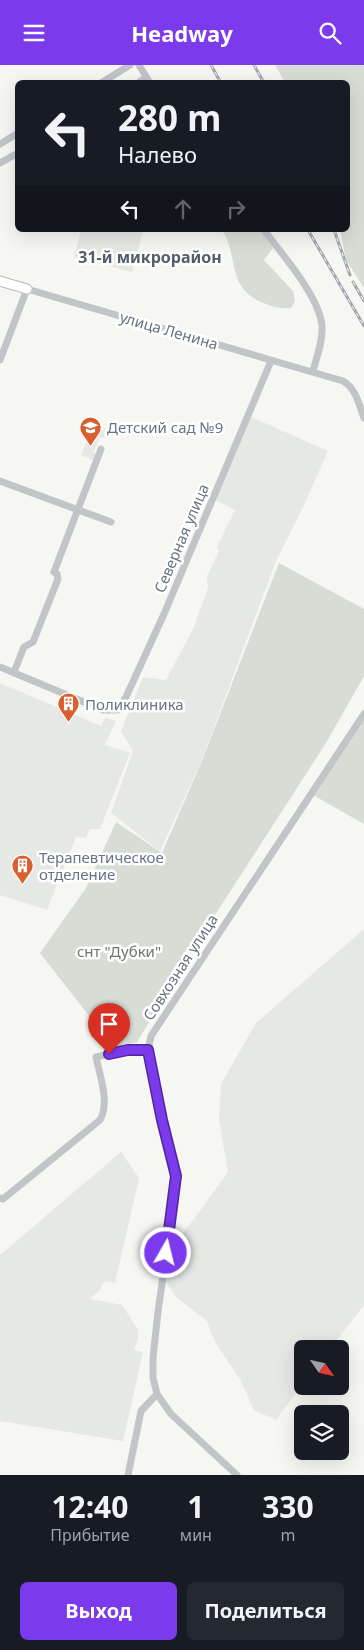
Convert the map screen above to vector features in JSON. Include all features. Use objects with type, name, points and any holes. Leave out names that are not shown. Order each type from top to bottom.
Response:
[{"type":"main road","name":"улица Ленина","points":[[0,281],[27,289]]},
{"type":"street","points":[[106,80],[130,65]]},
{"type":"street","points":[[139,65],[148,80]]},
{"type":"street","points":[[0,144],[15,135]]},
{"type":"street","points":[[0,163],[15,155]]},
{"type":"street","points":[[265,232],[311,295],[320,315],[321,340],[313,371]]},
{"type":"street","points":[[0,360],[27,289]]},
{"type":"street","name":"улица Ленина","points":[[27,289],[338,379],[348,383],[354,392],[364,418]]},
{"type":"street","name":"Северная улица","points":[[14,672],[103,710],[118,710],[126,697],[164,614],[271,361]]},
{"type":"street","points":[[0,667],[14,672],[24,647],[33,642],[58,579],[57,574],[54,572],[101,449]]},
{"type":"street","points":[[0,481],[111,522]]},
{"type":"street","name":"Совхозная улица","points":[[148,1050],[151,1036],[364,713]]},
{"type":"street","points":[[0,1198],[3,1199],[100,1120],[105,1108],[104,1093],[96,1057],[128,1050],[148,1050],[160,1111],[176,1176],[153,1358],[153,1379],[156,1394],[171,1414],[237,1475]]},
{"type":"street","points":[[128,1475],[141,1411],[156,1394]]},
{"type":"shaded area","points":[[80,232],[142,232],[132,272],[74,257]]},
{"type":"shaded area","points":[[249,416],[328,451],[276,561],[201,762],[160,851],[111,813],[133,751],[121,731],[143,677],[166,680],[194,627],[208,588],[207,576],[219,551],[217,547],[235,510],[214,499]]},
{"type":"shaded area","name":"Детский сад №9","points":[[93,427],[107,432],[105,438],[100,437],[93,453],[98,455],[95,461],[81,455]]},
{"type":"shaded area","points":[[0,683],[101,726],[105,718],[116,721],[105,745],[130,753],[100,829],[90,829],[86,838],[76,837],[47,910],[0,895]]},
{"type":"shaded area","points":[[364,929],[364,1305],[337,1340],[294,1340],[295,1395],[276,1420],[254,1410],[241,1381],[215,1342],[207,1321],[176,1297],[161,1275],[166,1254],[228,1172],[219,1120],[221,1084],[256,1023]]},
{"type":"shaded area","points":[[121,1152],[139,1178],[115,1283],[105,1281],[99,1291],[90,1299],[122,1305],[138,1330],[138,1339],[134,1350],[143,1352],[123,1441],[0,1421],[0,1255]]},
{"type":"green space","points":[[275,65],[364,65],[364,288],[346,260],[340,232],[350,232],[350,80],[284,80]]},
{"type":"green space","points":[[223,232],[262,232],[273,248],[264,260],[293,291],[295,301],[291,308],[276,307],[261,302],[243,288],[235,270]]},
{"type":"green space","name":"снт \"Дубки\"","points":[[279,563],[364,609],[364,676],[326,743],[213,918],[137,1042],[114,1048],[40,953],[86,888],[116,822],[162,853],[201,763]]},
{"type":"green space","points":[[364,718],[364,824],[313,795]]},
{"type":"railway","points":[[211,65],[219,80]]},
{"type":"railway","points":[[254,65],[262,80]]},
{"type":"railway","points":[[309,232],[364,326]]},
{"type":"railway","points":[[335,232],[350,275]]},
{"type":"railway","points":[[353,282],[364,301]]},
{"type":"place","name":"Детский сад №9","points":[[91,446]]},
{"type":"place","name":"Поликлиника","points":[[69,723]]},
{"type":"place","name":"Терапевтическое отделение","points":[[23,885]]},
{"type":"district","name":"31-й микрорайон","points":[[150,257]]},
{"type":"route","points":[[109,1054],[128,1050],[148,1050],[162,1120],[176,1176],[166,1253]]}]
